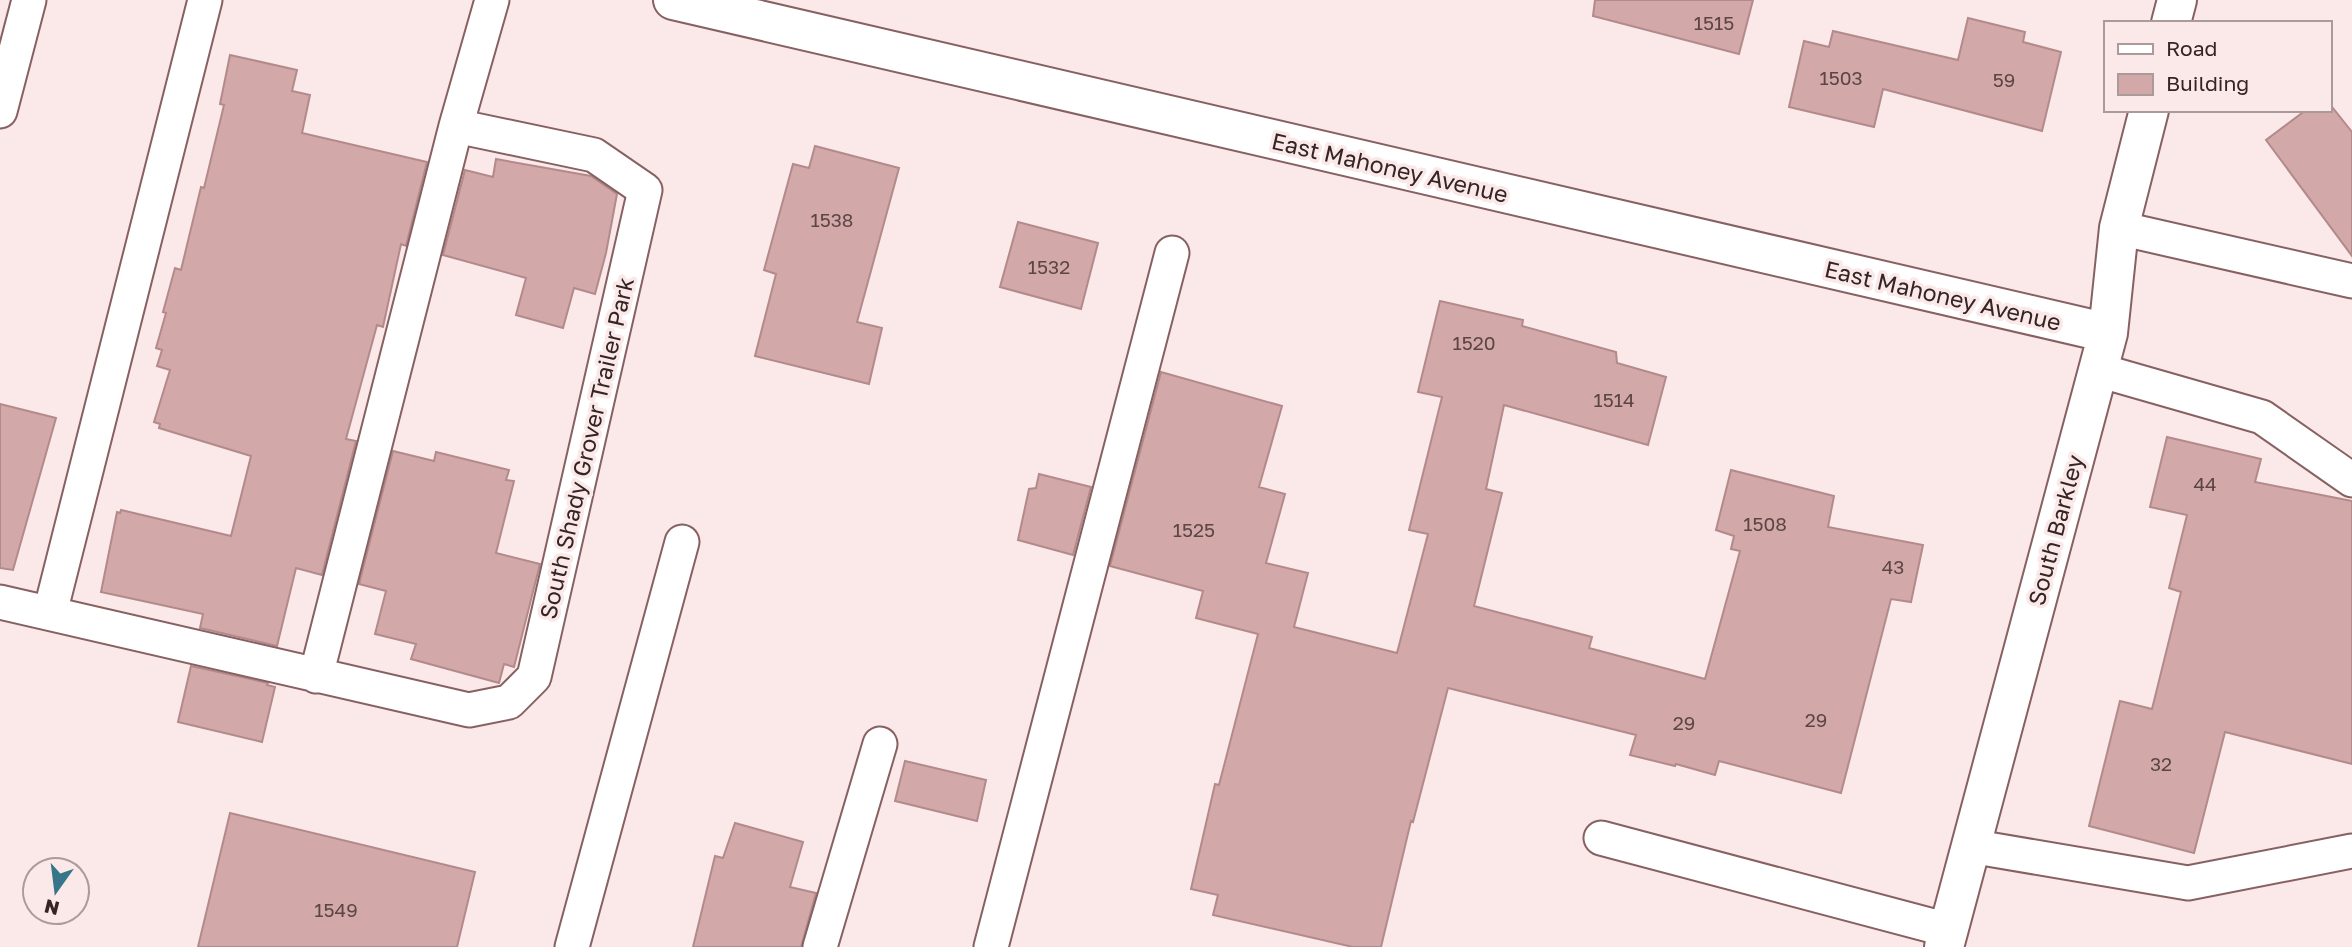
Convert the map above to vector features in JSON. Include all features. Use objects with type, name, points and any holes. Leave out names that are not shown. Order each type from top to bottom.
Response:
[{"type":"street","name":"East Mahoney Avenue","points":[[673,0],[2108,333]]},
{"type":"street","points":[[2172,21],[2177,0]]},
{"type":"street","name":"South Barkley","points":[[1946,939],[2108,333],[2119,228],[2148,112]]},
{"type":"lane","points":[[0,111],[29,0]]},
{"type":"lane","points":[[50,613],[205,0]]},
{"type":"lane","points":[[316,676],[456,126],[492,0]]},
{"type":"lane","name":"South Shady Grover Trailer Park","points":[[0,602],[468,710],[509,702],[534,677],[645,190],[594,155],[456,126]]},
{"type":"lane","points":[[2119,228],[2352,281]]},
{"type":"lane","points":[[991,947],[1172,254]]},
{"type":"lane","points":[[2098,369],[2262,417],[2352,480]]},
{"type":"lane","points":[[572,947],[682,542]]},
{"type":"lane","points":[[820,947],[880,744]]},
{"type":"lane","points":[[1601,838],[1946,939]]},
{"type":"lane","points":[[1970,845],[2189,883],[2352,851]]},
{"type":"building","points":[[1595,0],[1753,0],[1739,54],[1593,16]]},
{"type":"building","points":[[1968,18],[2025,32],[2023,42],[2061,52],[2042,131],[1883,89],[1874,127],[1789,107],[1804,41],[1829,47],[1833,31],[1958,60]]},
{"type":"building","points":[[230,55],[297,70],[292,91],[310,95],[302,133],[427,162],[406,246],[401,244],[383,327],[377,325],[346,439],[356,441],[322,575],[296,568],[277,646],[200,628],[203,614],[101,592],[117,512],[120,513],[121,510],[231,536],[251,456],[159,428],[160,424],[154,422],[170,370],[157,366],[162,350],[156,348],[166,313],[163,312],[175,268],[181,270],[201,187],[204,188],[224,105],[220,104]]},
{"type":"building","points":[[2331,106],[2352,132],[2352,256],[2266,140],[2303,112],[2331,112]]},
{"type":"building","points":[[815,146],[899,168],[857,322],[882,328],[869,384],[755,356],[776,274],[764,270],[793,164],[809,168]]},
{"type":"building","points":[[496,159],[591,176],[617,194],[595,294],[574,288],[563,328],[516,315],[526,278],[443,255],[465,170],[493,177]]},
{"type":"building","points":[[1018,222],[1098,243],[1081,309],[1000,287]]},
{"type":"building","points":[[1440,301],[1523,320],[1522,326],[1616,352],[1617,363],[1666,377],[1648,445],[1504,405],[1486,489],[1502,493],[1474,606],[1592,637],[1589,648],[1705,679],[1740,551],[1731,549],[1734,536],[1716,530],[1731,470],[1834,496],[1828,527],[1923,545],[1911,602],[1891,599],[1841,793],[1719,761],[1715,775],[1630,755],[1636,735],[1448,688],[1413,822],[1411,821],[1381,947],[1353,947],[1213,915],[1218,895],[1191,889],[1215,784],[1219,785],[1258,634],[1196,618],[1203,591],[1110,566],[1161,372],[1282,406],[1259,487],[1285,494],[1266,563],[1308,573],[1294,627],[1397,653],[1428,534],[1409,530],[1442,397],[1418,392]]},
{"type":"building","points":[[0,404],[56,418],[13,570],[0,568]]},
{"type":"building","points":[[2167,437],[2261,459],[2255,482],[2352,501],[2352,764],[2225,732],[2194,853],[2089,826],[2120,701],[2152,709],[2181,592],[2169,588],[2187,515],[2150,507]]},
{"type":"building","points":[[393,451],[434,461],[436,452],[509,470],[506,480],[514,481],[496,553],[540,564],[514,667],[504,664],[499,683],[411,659],[416,644],[375,634],[386,591],[359,584]]},
{"type":"building","points":[[1039,474],[1091,487],[1073,555],[1018,540],[1029,489],[1036,488]]},
{"type":"building","points":[[191,666],[268,683],[267,685],[275,687],[262,742],[178,722]]},
{"type":"building","points":[[905,761],[986,780],[977,821],[895,801]]},
{"type":"building","points":[[230,813],[475,872],[457,947],[198,947]]},
{"type":"building","points":[[735,823],[803,842],[790,887],[816,893],[801,947],[693,947],[715,856],[723,858]]}]
